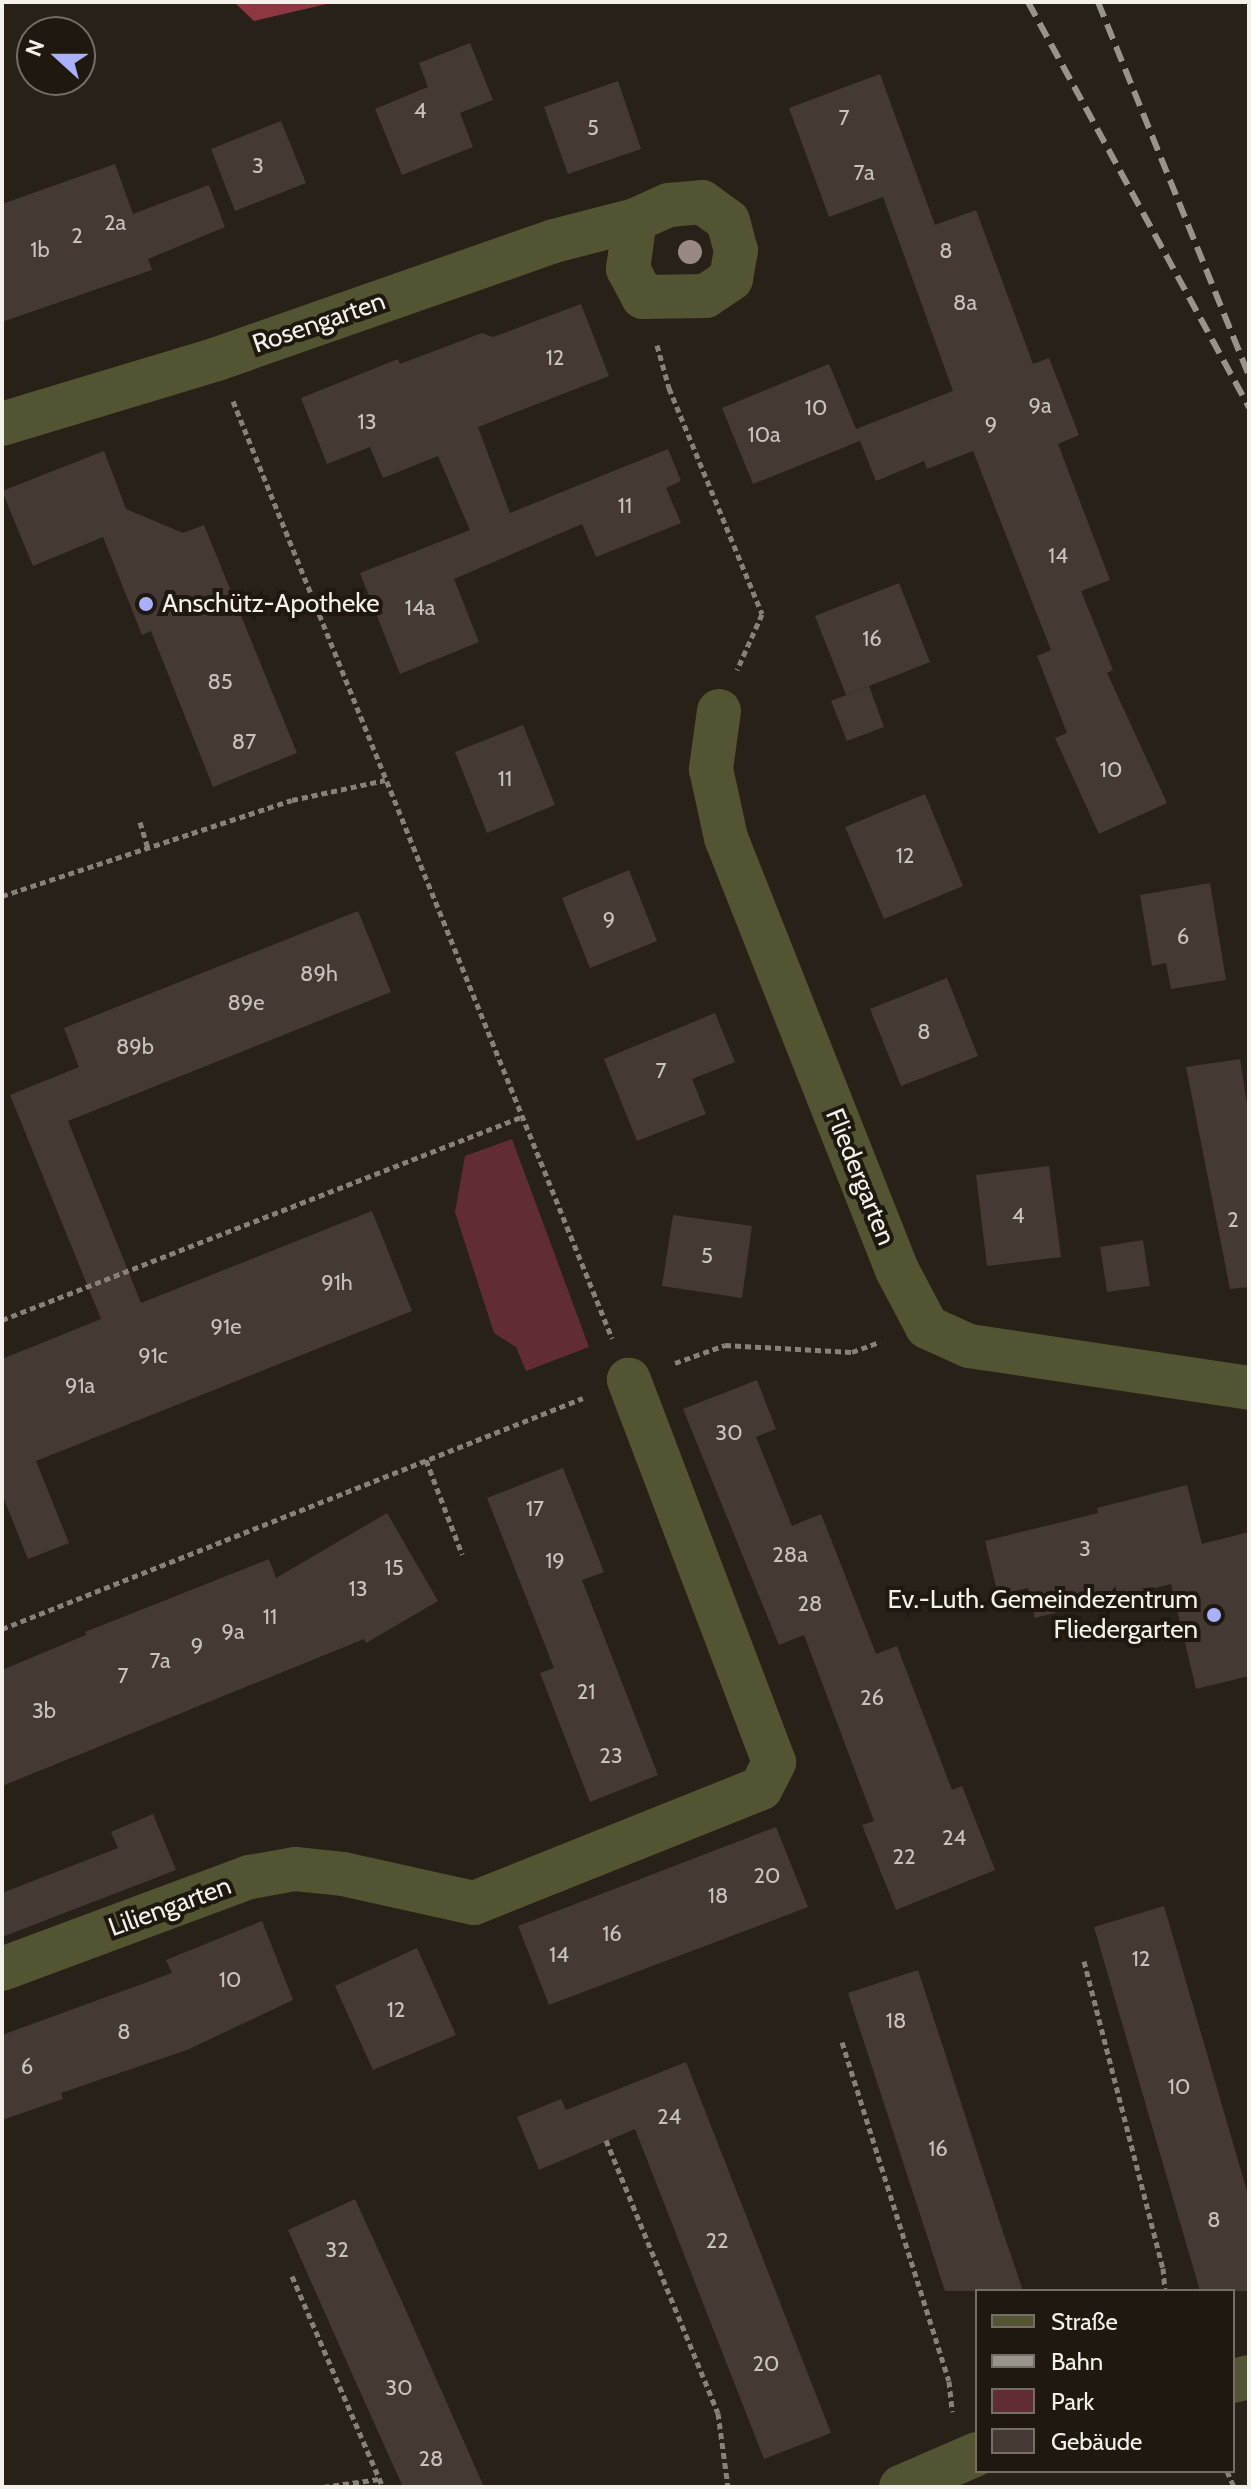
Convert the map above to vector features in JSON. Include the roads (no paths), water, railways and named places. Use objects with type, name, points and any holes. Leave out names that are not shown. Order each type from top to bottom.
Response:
[{"type":"street","name":"Rosengarten","points":[[2,424],[217,359],[554,241],[635,220],[669,205],[702,202],[728,221],[736,250],[731,279],[706,296],[643,297],[628,269],[635,220]]},
{"type":"street","name":"Fliedergarten","points":[[719,711],[711,769],[726,838],[897,1270],[927,1327],[969,1346],[1249,1388]]},
{"type":"street","name":"Liliengarten","points":[[2,1969],[250,1877],[295,1869],[343,1874],[474,1903],[761,1788],[774,1762],[629,1380]]},
{"type":"street","points":[[901,2487],[966,2457]]},
{"type":"railway","points":[[1028,2],[1249,408]]},
{"type":"railway","points":[[1098,2],[1249,376]]},
{"type":"place","name":"Anschütz-Apotheke","points":[[146,604]]},
{"type":"place","name":"Ev.-Luth. Gemeindezentrum Fliedergarten","points":[[1214,1615]]}]
